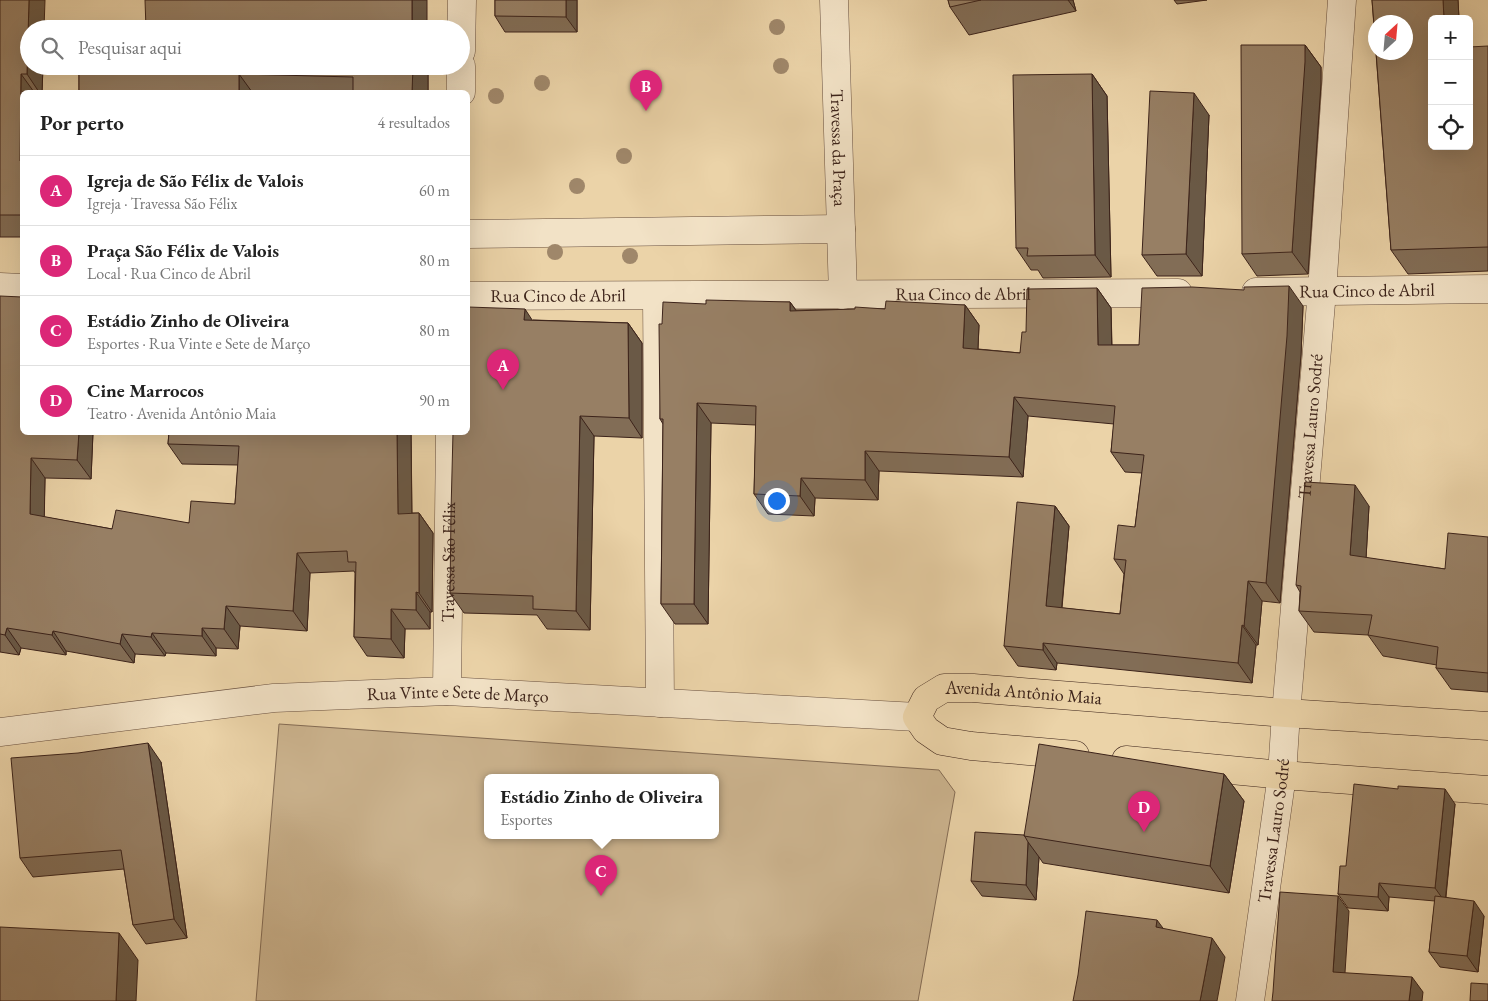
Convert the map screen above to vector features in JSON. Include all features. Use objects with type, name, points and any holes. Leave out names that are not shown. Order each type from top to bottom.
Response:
[{"type":"main road","name":"Avenida Antônio Maia","points":[[917,717],[926,699],[944,688],[972,688],[1286,713],[1488,726]]},
{"type":"main road","points":[[917,717],[926,730],[942,741],[970,746],[1282,775],[1488,790]]},
{"type":"street","points":[[462,0],[462,20]]},
{"type":"street","name":"Travessa da Praça","points":[[834,0],[843,295]]},
{"type":"street","name":"Travessa Lauro Sodré","points":[[1250,1001],[1282,775],[1322,291],[1342,0]]},
{"type":"street","points":[[461,75],[461,90]]},
{"type":"street","points":[[470,234],[841,229]]},
{"type":"street","points":[[0,287],[20,288]]},
{"type":"street","name":"Rua Cinco de Abril","points":[[1232,292],[1488,290]]},
{"type":"street","name":"Rua Cinco de Abril","points":[[470,296],[1202,292]]},
{"type":"street","points":[[657,296],[660,703]]},
{"type":"street","name":"Travessa São Félix","points":[[447,691],[450,435]]},
{"type":"street","name":"Rua Vinte e Sete de Março","points":[[0,732],[274,698],[447,691],[917,717]]},
{"type":"shaded area","points":[[279,724],[939,770],[955,792],[918,1001],[256,1001]]},
{"type":"building","points":[[0,0],[29,0],[28,20],[20,20],[20,215],[0,215]]},
{"type":"building","points":[[145,0],[412,0],[412,20],[146,20]]},
{"type":"building","points":[[495,0],[566,0],[566,17],[495,16]]},
{"type":"building","points":[[948,0],[981,0],[950,7]]},
{"type":"building","points":[[1372,0],[1443,0],[1444,15],[1428,15],[1428,150],[1473,150],[1473,47],[1488,46],[1488,247],[1391,250],[1377,60],[1413,60],[1413,15],[1373,15]]},
{"type":"building","points":[[1241,45],[1305,45],[1292,252],[1242,254]]},
{"type":"building","points":[[1092,74],[1095,255],[1027,256],[1028,248],[1016,248],[1013,75]]},
{"type":"building","points":[[79,75],[239,75],[239,90],[79,90]]},
{"type":"building","points":[[277,75],[413,75],[412,90],[353,90],[353,77]]},
{"type":"building","points":[[1150,91],[1194,93],[1186,254],[1142,255]]},
{"type":"building","points":[[1289,286],[1287,336],[1266,583],[1248,581],[1238,663],[1043,643],[1043,650],[1004,646],[1017,502],[1055,506],[1046,606],[1120,614],[1126,560],[1114,559],[1118,525],[1135,527],[1144,455],[1111,452],[1115,406],[1014,397],[1009,457],[865,451],[865,480],[801,478],[800,496],[754,494],[756,406],[697,403],[694,604],[661,604],[663,419],[660,419],[659,324],[662,324],[663,302],[706,304],[706,300],[790,302],[790,311],[855,309],[855,307],[885,309],[886,301],[965,305],[963,348],[1020,353],[1022,332],[1026,332],[1027,289],[1097,288],[1098,345],[1139,345],[1142,288],[1192,287],[1244,290],[1244,287]]},
{"type":"building","points":[[0,296],[20,297],[20,435],[79,435],[77,460],[31,458],[30,514],[112,529],[116,510],[189,523],[191,501],[235,504],[239,446],[168,444],[169,435],[397,435],[398,514],[419,513],[419,593],[416,592],[416,610],[391,609],[391,639],[354,637],[356,562],[348,562],[347,551],[297,553],[293,611],[226,606],[224,629],[202,628],[202,636],[152,633],[151,637],[122,634],[120,644],[53,631],[52,635],[7,628],[5,635],[0,634]]},
{"type":"building","points":[[470,307],[525,309],[524,320],[628,323],[629,418],[580,416],[576,611],[533,609],[533,596],[450,593],[453,435],[470,435]]},
{"type":"building","points":[[1305,482],[1355,485],[1350,555],[1445,569],[1448,533],[1488,537],[1488,673],[1436,668],[1438,647],[1368,635],[1372,615],[1299,611],[1301,586],[1296,585]]},
{"type":"building","points":[[148,743],[174,919],[133,925],[121,850],[20,858],[11,758],[78,753]]},
{"type":"building","points":[[1039,744],[1224,774],[1210,866],[1024,836]]},
{"type":"building","points":[[1354,784],[1398,789],[1398,786],[1445,789],[1435,888],[1379,883],[1378,897],[1338,894],[1340,866],[1346,866]]},
{"type":"building","points":[[975,832],[1024,835],[1028,842],[1026,885],[971,881]]},
{"type":"building","points":[[1280,892],[1338,896],[1333,972],[1412,977],[1409,1001],[1272,1001]]},
{"type":"building","points":[[1435,896],[1474,901],[1467,956],[1429,952]]},
{"type":"building","points":[[1086,911],[1157,920],[1156,927],[1212,938],[1200,1001],[1073,1001]]},
{"type":"building","points":[[0,927],[119,933],[116,1001],[0,1001]]},
{"type":"building","points":[[1471,983],[1488,984],[1488,1001],[1470,1001]]},
{"type":"place","name":"Praça São Félix de Valois","points":[[646,111]]},
{"type":"place","name":"Igreja de São Félix de Valois","points":[[503,390]]},
{"type":"place","name":"Cine Marrocos","points":[[1144,832]]},
{"type":"place","name":"Estádio Zinho de Oliveira","points":[[601,896]]}]
